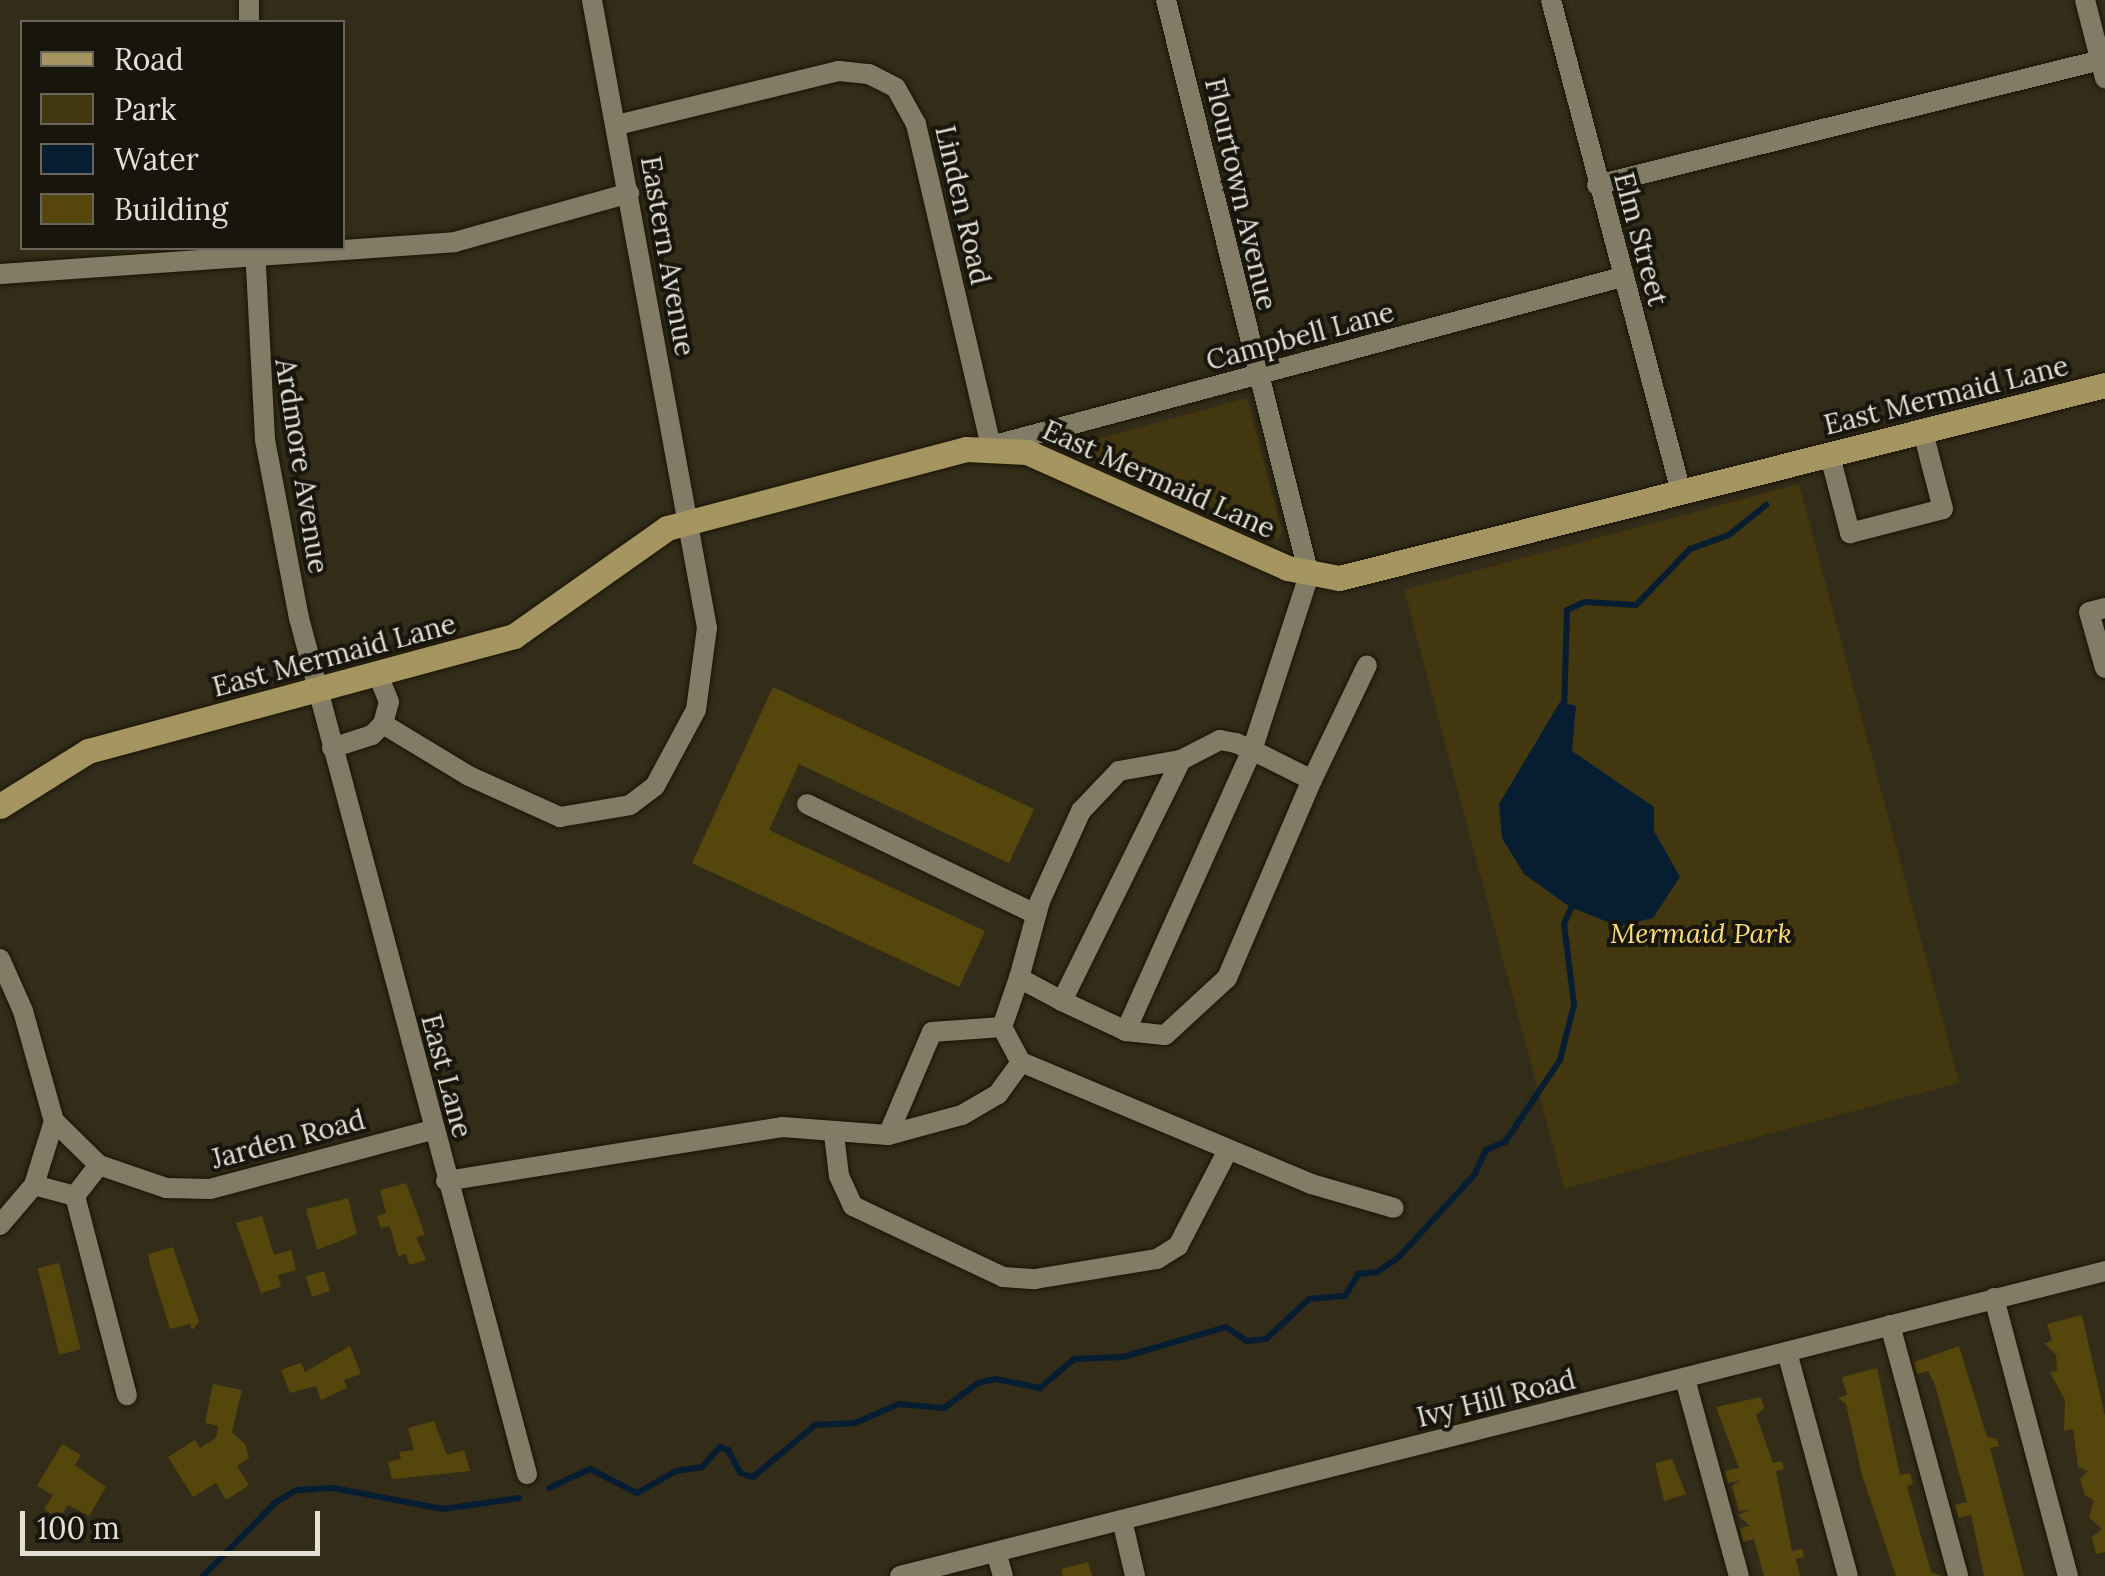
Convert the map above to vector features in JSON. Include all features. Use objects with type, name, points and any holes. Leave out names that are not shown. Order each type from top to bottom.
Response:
[{"type":"main road","name":"East Mermaid Lane","points":[[0,806],[88,752],[514,636],[640,543],[687,521],[992,446],[1044,458],[1309,575],[1360,575],[2105,385]]},
{"type":"street","name":"Eastern Avenue","points":[[383,724],[530,808],[560,817],[630,805],[656,786],[675,755],[705,670],[707,628],[592,0]]},
{"type":"street","name":"Flourtown Avenue","points":[[1166,0],[1256,376],[1309,575]]},
{"type":"street","name":"Elm Street","points":[[1551,0],[1681,492]]},
{"type":"street","points":[[1598,185],[2103,69],[2085,0]]},
{"type":"street","name":"Linden Road","points":[[617,126],[839,71],[869,74],[896,88],[916,124],[992,446]]},
{"type":"street","points":[[345,246],[455,242],[629,193]]},
{"type":"street","points":[[0,274],[255,250]]},
{"type":"street","name":"Ardmore Avenue","points":[[255,250],[265,440],[318,690]]},
{"type":"street","name":"Campbell Lane","points":[[992,446],[1622,277]]},
{"type":"street","points":[[1830,456],[1850,534],[1943,509],[1923,432]]},
{"type":"street","points":[[1126,1032],[1252,750],[1309,575]]},
{"type":"street","points":[[2105,608],[2088,612],[2105,668]]},
{"type":"street","points":[[1019,978],[1126,1032],[1165,1035],[1227,978],[1366,664]]},
{"type":"street","points":[[332,748],[372,735],[383,724],[389,702],[378,675]]},
{"type":"street","name":"East Lane","points":[[318,690],[432,1130],[527,1474]]},
{"type":"street","points":[[1312,780],[1252,750],[1220,740],[1181,760],[1119,770],[1081,811],[1036,914],[1002,1027],[1020,1062],[1228,1150],[1394,1208]]},
{"type":"street","points":[[1062,1001],[1181,760]]},
{"type":"street","points":[[807,804],[1036,914]]},
{"type":"street","points":[[0,960],[22,1010],[54,1121],[99,1165],[75,1196]]},
{"type":"street","points":[[888,1135],[932,1032],[1002,1027]]},
{"type":"street","points":[[446,1181],[782,1127],[834,1134],[888,1135],[962,1116],[998,1094],[1020,1062]]},
{"type":"street","points":[[0,1225],[34,1185],[54,1121]]},
{"type":"street","name":"Jarden Road","points":[[99,1165],[166,1188],[210,1189],[432,1130]]},
{"type":"street","points":[[834,1134],[839,1176],[854,1206],[1003,1277],[1035,1279],[1157,1258],[1178,1246],[1228,1150]]},
{"type":"street","points":[[34,1185],[75,1196]]},
{"type":"street","points":[[75,1196],[127,1395]]},
{"type":"street","name":"Ivy Hill Road","points":[[900,1576],[1994,1298],[2103,1277]]},
{"type":"street","points":[[1994,1298],[2068,1576]]},
{"type":"street","points":[[1890,1325],[1958,1576]]},
{"type":"street","points":[[1787,1352],[1848,1576]]},
{"type":"street","points":[[1685,1378],[1739,1576]]},
{"type":"street","points":[[1122,1520],[1135,1576]]},
{"type":"street","points":[[996,1552],[1003,1576]]},
{"type":"green space","points":[[1247,398],[1282,531],[1278,540],[1082,452],[1086,442]]},
{"type":"green space","name":"Mermaid Park","points":[[1799,484],[1959,1083],[1564,1189],[1404,590]]},
{"type":"water","points":[[1560,702],[1576,706],[1572,751],[1654,807],[1654,831],[1680,877],[1653,918],[1618,926],[1570,907],[1524,874],[1502,838],[1499,804]]},
{"type":"building","points":[[773,687],[1034,809],[1009,863],[799,764],[769,830],[985,931],[959,987],[692,863]]},
{"type":"building","points":[[406,1183],[425,1235],[416,1237],[426,1260],[409,1265],[406,1254],[398,1256],[390,1226],[381,1228],[377,1216],[386,1213],[380,1190]]},
{"type":"building","points":[[348,1198],[357,1234],[317,1250],[306,1209]]},
{"type":"building","points":[[262,1216],[274,1255],[291,1250],[296,1270],[278,1275],[281,1287],[261,1293],[236,1223]]},
{"type":"building","points":[[173,1247],[199,1322],[192,1330],[190,1324],[170,1329],[150,1265],[148,1254]]},
{"type":"building","points":[[59,1263],[81,1349],[59,1355],[38,1268]]},
{"type":"building","points":[[324,1271],[330,1291],[312,1297],[306,1277]]},
{"type":"building","points":[[2082,1315],[2105,1416],[2105,1552],[2096,1554],[2092,1537],[2102,1529],[2089,1517],[2094,1500],[2085,1495],[2080,1479],[2088,1471],[2078,1467],[2073,1429],[2064,1431],[2065,1400],[2050,1372],[2057,1371],[2056,1355],[2044,1343],[2052,1341],[2047,1324]]},
{"type":"building","points":[[350,1346],[361,1374],[344,1380],[347,1388],[321,1400],[316,1386],[290,1393],[281,1370],[301,1363],[305,1372]]},
{"type":"building","points":[[1959,1346],[1987,1437],[1997,1439],[1999,1446],[1990,1448],[2024,1576],[1984,1576],[1971,1515],[1959,1518],[1955,1505],[1967,1502],[1935,1385],[1928,1371],[1917,1374],[1914,1362]]},
{"type":"building","points":[[1877,1368],[1900,1475],[1910,1473],[1913,1484],[1907,1486],[1931,1572],[1941,1576],[1896,1576],[1862,1475],[1846,1404],[1838,1398],[1847,1395],[1842,1377]]},
{"type":"building","points":[[213,1384],[242,1390],[232,1432],[245,1444],[249,1458],[237,1466],[249,1485],[226,1500],[216,1483],[193,1497],[168,1457],[195,1440],[200,1448],[216,1438],[218,1426],[205,1423]]},
{"type":"building","points":[[1761,1397],[1764,1408],[1756,1415],[1773,1463],[1782,1461],[1784,1469],[1776,1471],[1792,1551],[1802,1549],[1804,1557],[1796,1559],[1800,1576],[1764,1576],[1754,1539],[1743,1542],[1740,1528],[1750,1526],[1738,1515],[1750,1510],[1739,1511],[1732,1486],[1741,1480],[1728,1483],[1725,1471],[1739,1468],[1716,1407]]},
{"type":"building","points":[[434,1421],[447,1455],[464,1450],[470,1471],[392,1479],[388,1462],[401,1459],[399,1452],[414,1450],[408,1428]]},
{"type":"building","points":[[62,1444],[81,1455],[75,1465],[106,1487],[89,1516],[68,1505],[59,1519],[44,1509],[53,1495],[37,1486]]},
{"type":"building","points":[[1672,1459],[1686,1494],[1664,1501],[1655,1463]]},
{"type":"building","points":[[1088,1562],[1092,1576],[1063,1576],[1061,1569]]},
{"type":"waterway","points":[[1564,712],[1567,610],[1585,602],[1636,605],[1690,549],[1729,535],[1766,505]]},
{"type":"waterway","points":[[549,1488],[590,1469],[637,1493],[676,1471],[702,1467],[720,1447],[728,1450],[740,1473],[753,1477],[815,1425],[855,1423],[899,1404],[944,1408],[978,1383],[996,1379],[1040,1388],[1074,1359],[1123,1357],[1226,1327],[1247,1341],[1266,1339],[1309,1299],[1345,1296],[1358,1274],[1377,1272],[1398,1258],[1474,1175],[1486,1150],[1505,1142],[1560,1060],[1574,1005],[1564,924],[1574,902]]},
{"type":"waterway","points":[[203,1576],[276,1502],[297,1490],[333,1488],[443,1509],[519,1498]]}]
